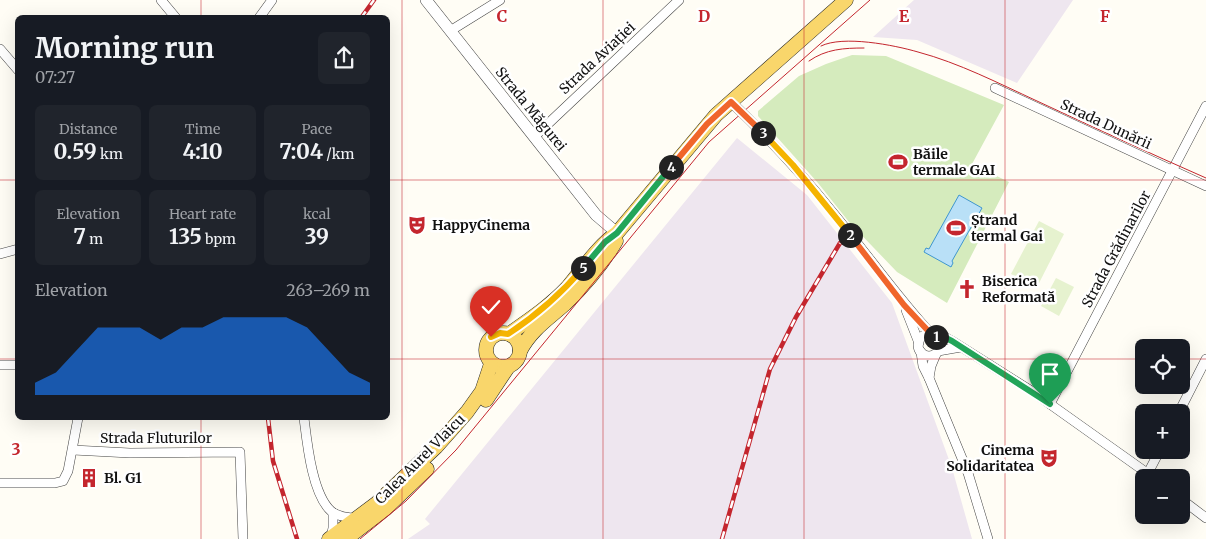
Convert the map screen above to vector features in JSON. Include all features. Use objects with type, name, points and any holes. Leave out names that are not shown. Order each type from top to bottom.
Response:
[{"type":"main road","name":"Calea Aurel Vlaicu","points":[[330,538],[358,518],[412,471],[467,412],[482,391],[491,364],[485,353],[491,337],[500,333],[508,334],[555,299],[605,242],[617,233],[695,138],[731,102],[846,0]]},
{"type":"main road","name":"Calea Aurel Vlaicu","points":[[346,539],[385,509],[433,464],[478,412],[508,367],[515,363],[520,351],[534,330],[564,305],[584,283],[616,241],[617,233]]},
{"type":"main road","points":[[508,334],[517,340],[520,351]]},
{"type":"main road","points":[[491,364],[499,368],[508,367]]},
{"type":"street","points":[[161,0],[174,15]]},
{"type":"street","points":[[261,15],[272,0]]},
{"type":"street","name":"Strada Măgurei","points":[[426,0],[596,215],[617,233]]},
{"type":"street","points":[[450,31],[500,0]]},
{"type":"street","name":"Strada Aviației","points":[[534,137],[679,0]]},
{"type":"street","points":[[0,49],[15,66]]},
{"type":"street","name":"Strada Dunării","points":[[995,88],[1206,186]]},
{"type":"street","points":[[731,102],[793,165],[834,214],[904,305],[940,343],[931,366],[929,378]]},
{"type":"street","name":"Strada Grădinarilor","points":[[1050,404],[1206,106]]},
{"type":"street","points":[[0,254],[15,250]]},
{"type":"street","points":[[904,305],[920,348],[923,366],[968,473],[988,539]]},
{"type":"street","points":[[920,348],[924,336],[946,338],[1050,404],[1142,469]]},
{"type":"street","points":[[920,348],[928,356],[961,347]]},
{"type":"street","points":[[1183,404],[1206,359]]},
{"type":"street","points":[[0,365],[15,365]]},
{"type":"street","points":[[0,482],[55,483],[63,481],[67,477],[78,420]]},
{"type":"street","points":[[304,420],[316,482],[323,501],[333,513],[347,518],[358,518]]},
{"type":"street","name":"Strada Fluturilor","points":[[73,450],[130,453],[240,452],[243,539]]},
{"type":"street","points":[[1190,506],[1206,518]]},
{"type":"street","points":[[330,538],[333,528],[333,513]]},
{"type":"shaded area","points":[[914,0],[1073,0],[1017,83],[917,40],[873,37]]},
{"type":"shaded area","points":[[737,138],[807,195],[892,303],[952,468],[972,539],[408,539],[430,524],[425,519]]},
{"type":"green space","name":"Ștrand termal Gai","points":[[852,55],[886,56],[1004,105],[972,164],[1009,182],[947,303],[897,272],[849,222],[818,183],[758,116],[758,111],[799,76]]},
{"type":"green space","points":[[1039,221],[1064,234],[1037,287],[1011,274]]},
{"type":"green space","points":[[1056,278],[1074,287],[1059,316],[1041,306]]},
{"type":"water","name":"Ștrand termal Gai","points":[[959,195],[982,208],[952,261],[951,267],[924,252],[926,248],[929,249]]},
{"type":"tram line","points":[[360,539],[406,501],[456,450],[709,142],[870,0]]},
{"type":"tram line","points":[[821,46],[842,41],[869,42],[908,49],[948,62],[1206,178]]},
{"type":"tram line","points":[[809,61],[835,50],[864,48]]},
{"type":"railway","points":[[363,15],[374,0]]},
{"type":"railway","points":[[722,539],[770,369],[796,317],[840,243]]},
{"type":"railway","points":[[268,420],[273,461],[297,539]]},
{"type":"place","name":"Băile termale GAI","points":[[898,162]]},
{"type":"place","name":"HappyCinema","points":[[417,225]]},
{"type":"place","name":"Ștrand termal Gai","points":[[956,228]]},
{"type":"place","name":"Biserica Reformată","points":[[967,289]]},
{"type":"place","name":"Cinema Solidaritatea","points":[[1049,458]]},
{"type":"place","name":"Bl. G1","points":[[89,478]]},
{"type":"route","points":[[491,337],[500,333],[508,334],[521,326],[559,295],[605,242],[617,233],[707,124],[731,102],[754,123],[793,165],[834,214],[904,305],[932,335],[936,337],[942,336],[952,341],[1050,404]]}]
